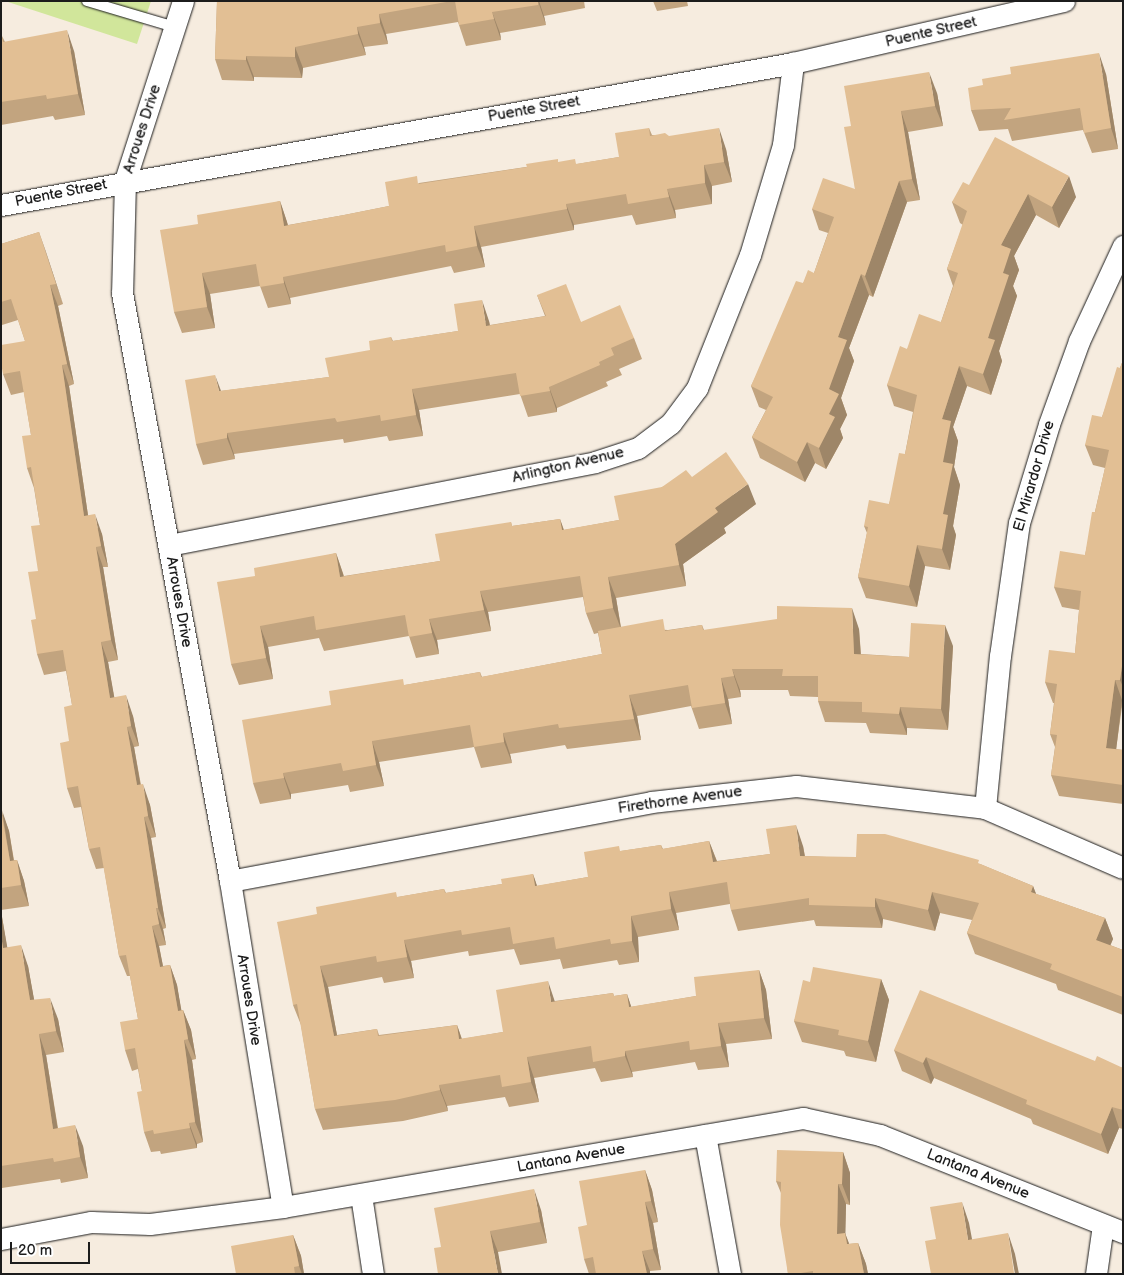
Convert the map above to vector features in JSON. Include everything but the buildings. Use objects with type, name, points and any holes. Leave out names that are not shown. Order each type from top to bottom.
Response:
[{"type":"street","name":"Arroues Drive","points":[[183,1],[125,181],[122,293],[230,881],[283,1207]]},
{"type":"street","name":"Puente Street","points":[[1,205],[125,181],[793,63],[1064,1]]},
{"type":"street","name":"Arlington Avenue","points":[[169,545],[595,462],[638,448],[672,423],[697,388],[750,255],[777,163],[793,63]]},
{"type":"street","name":"El Mirardor Drive","points":[[985,808],[1000,656],[1019,523],[1049,424],[1079,341],[1123,246]]},
{"type":"street","name":"Firethorne Avenue","points":[[230,881],[651,802],[796,786],[985,808],[1123,868]]},
{"type":"street","name":"Lantana Avenue","points":[[1,1239],[91,1222],[150,1224],[283,1207],[803,1118],[880,1135],[1113,1229]]},
{"type":"street","points":[[705,1135],[730,1274]]},
{"type":"street","points":[[360,1195],[373,1274]]},
{"type":"street","points":[[1096,1274],[1113,1229]]},
{"type":"lane","points":[[87,1],[175,27]]},
{"type":"green space","points":[[5,1],[151,1],[137,44]]}]
